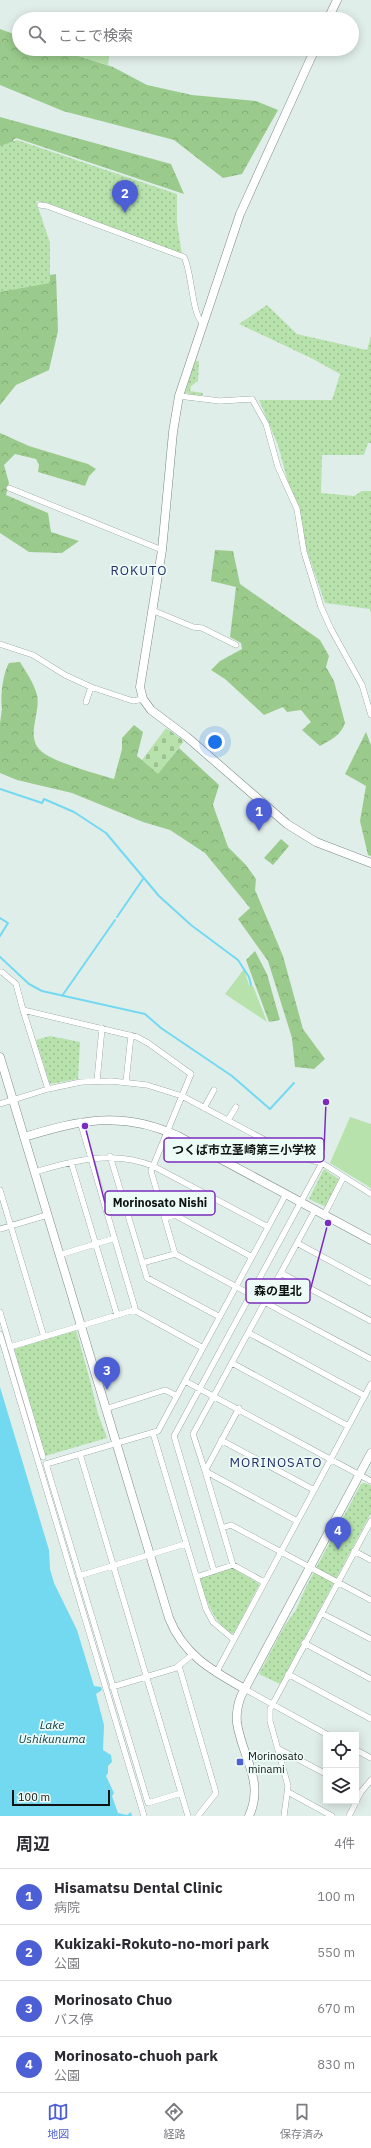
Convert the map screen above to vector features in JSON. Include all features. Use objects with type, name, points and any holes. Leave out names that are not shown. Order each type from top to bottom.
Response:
[{"type":"street","points":[[331,12],[337,0]]},
{"type":"street","points":[[312,56],[240,214],[180,396],[173,432],[162,550],[140,681],[143,699],[151,710],[187,737],[269,810],[300,833],[326,847],[371,863]]},
{"type":"street","points":[[40,205],[47,206],[184,257],[191,278],[198,318],[203,323]]},
{"type":"street","points":[[180,396],[220,401],[252,399],[266,424],[278,468],[297,509],[304,552],[322,607],[362,686],[371,715]]},
{"type":"street","points":[[9,488],[162,550]]},
{"type":"street","points":[[152,610],[193,627],[202,628],[236,645]]},
{"type":"street","points":[[0,644],[33,655],[65,675],[91,687],[134,701],[143,699]]},
{"type":"street","points":[[86,702],[91,687]]},
{"type":"street","points":[[0,972],[16,984],[48,1089]]},
{"type":"street","points":[[23,1010],[131,1035],[148,1043],[191,1074],[151,1173],[175,1254]]},
{"type":"street","points":[[97,1081],[102,1028]]},
{"type":"street","points":[[126,1082],[131,1035]]},
{"type":"street","points":[[0,1058],[149,1555],[173,1628],[192,1655],[216,1673],[323,1732]]},
{"type":"street","points":[[0,1104],[48,1089],[97,1081],[126,1082],[153,1087],[182,1096],[293,1155],[322,1163],[343,1178],[371,1194]]},
{"type":"street","points":[[204,1108],[214,1090]]},
{"type":"street","points":[[228,1120],[236,1106]]},
{"type":"street","points":[[24,1137],[80,1121],[100,1119],[128,1121],[167,1131],[371,1240]]},
{"type":"street","points":[[80,1121],[115,1238],[135,1308],[134,1310]]},
{"type":"street","points":[[35,1172],[90,1158],[110,1156],[137,1160],[153,1166],[268,1227]]},
{"type":"street","points":[[110,1156],[146,1278],[220,1317]]},
{"type":"street","points":[[71,1162],[117,1315]]},
{"type":"street","points":[[214,1571],[174,1436],[322,1163]]},
{"type":"street","points":[[324,1215],[343,1178]]},
{"type":"street","points":[[0,1190],[44,1337]]},
{"type":"street","points":[[181,1793],[148,1803],[46,1464],[153,1433],[158,1430],[286,1194]]},
{"type":"street","points":[[264,1582],[233,1565],[193,1434],[315,1210]]},
{"type":"street","points":[[0,1229],[47,1215]]},
{"type":"street","points":[[165,1218],[175,1215],[252,1257]]},
{"type":"street","points":[[60,1255],[115,1238]]},
{"type":"street","points":[[297,1243],[371,1283]]},
{"type":"street","points":[[142,1263],[175,1254],[371,1359]]},
{"type":"street","points":[[281,1273],[371,1321]]},
{"type":"street","points":[[10,1347],[134,1310],[203,1348]]},
{"type":"street","points":[[0,1312],[43,1457]]},
{"type":"street","points":[[249,1333],[365,1396]]},
{"type":"street","points":[[0,1334],[144,1816]]},
{"type":"street","points":[[232,1363],[348,1426]]},
{"type":"street","points":[[185,1381],[200,1387],[332,1458],[371,1481]]},
{"type":"street","points":[[216,1673],[371,1384]]},
{"type":"street","points":[[105,1408],[165,1390],[177,1396]]},
{"type":"street","points":[[205,1471],[239,1408]]},
{"type":"street","points":[[153,1433],[196,1577],[209,1615],[219,1628],[233,1640]]},
{"type":"street","points":[[222,1440],[314,1490]]},
{"type":"street","points":[[249,1816],[254,1802],[255,1788],[237,1723],[238,1705],[243,1688],[371,1453]]},
{"type":"street","points":[[80,1454],[188,1816]]},
{"type":"street","points":[[205,1471],[298,1521]]},
{"type":"street","points":[[284,1816],[288,1792],[286,1777],[269,1717],[272,1704],[371,1520]]},
{"type":"street","points":[[222,1528],[231,1525],[371,1600]]},
{"type":"street","points":[[79,1576],[186,1544]]},
{"type":"street","points":[[354,1551],[371,1560]]},
{"type":"street","points":[[196,1577],[233,1565]]},
{"type":"street","points":[[321,1613],[371,1640]]},
{"type":"street","points":[[304,1643],[371,1679]]},
{"type":"street","points":[[112,1687],[179,1666],[192,1655]]},
{"type":"street","points":[[179,1666],[216,1793],[198,1816]]},
{"type":"street","points":[[288,1674],[371,1719]]},
{"type":"street","points":[[277,1748],[323,1772]]},
{"type":"street","points":[[359,1752],[371,1758]]},
{"type":"street","points":[[359,1790],[371,1780]]},
{"type":"street","points":[[288,1792],[332,1816]]},
{"type":"street","points":[[349,1816],[353,1804]]},
{"type":"green space","points":[[0,29],[12,33],[12,56],[78,56],[113,67],[147,85],[192,95],[256,101],[278,110],[242,174],[223,178],[174,140],[63,111],[0,85]]},
{"type":"green space","points":[[79,56],[109,56],[108,65]]},
{"type":"green space","points":[[0,117],[171,164],[184,194],[16,138],[13,140],[20,163],[0,179]]},
{"type":"green space","points":[[17,140],[177,194],[177,223],[182,254],[47,203],[36,201],[50,243],[50,283],[0,292],[0,146]]},
{"type":"green space","points":[[0,273],[4,283],[56,274],[58,331],[49,370],[16,385],[0,405]]},
{"type":"green space","points":[[267,305],[297,334],[367,350],[371,336],[371,443],[368,443],[364,455],[322,455],[321,493],[354,496],[362,491],[371,491],[371,614],[370,609],[325,603],[304,542],[278,445],[259,400],[332,400],[340,374],[311,358],[239,324]]},
{"type":"green space","points":[[195,361],[199,361],[198,381],[191,386],[190,391],[203,393],[202,396],[185,393]]},
{"type":"green space","points":[[0,433],[29,446],[88,464],[96,469],[89,476],[85,486],[38,472],[39,465],[36,459],[15,454],[4,465],[9,483],[6,495],[48,513],[51,532],[79,541],[62,553],[29,552],[0,533]]},
{"type":"green space","points":[[215,550],[233,551],[240,584],[320,640],[329,656],[326,667],[334,681],[345,723],[341,731],[328,742],[320,746],[302,730],[311,722],[301,710],[287,712],[283,707],[264,715],[225,679],[211,670],[220,661],[242,649],[241,643],[230,637],[236,587],[211,581]]},
{"type":"green space","points":[[20,662],[32,682],[37,695],[38,702],[34,724],[34,739],[36,745],[47,755],[56,760],[114,779],[122,749],[122,738],[134,725],[143,732],[137,756],[158,773],[179,748],[219,785],[213,805],[228,847],[246,865],[256,879],[255,890],[283,956],[303,1029],[325,1059],[314,1069],[295,1067],[292,1038],[268,961],[238,919],[250,908],[205,853],[170,830],[143,822],[72,793],[17,780],[0,773],[0,723],[4,679],[9,663]]},
{"type":"green space","points":[[166,728],[184,741],[158,774],[142,760]]},
{"type":"green space","points":[[366,732],[371,745],[371,856],[368,855],[360,821],[366,786],[345,774]]},
{"type":"green space","points":[[281,839],[289,846],[273,865],[264,858]]},
{"type":"green space","points":[[255,951],[267,974],[280,1020],[269,1022],[246,960]]},
{"type":"green space","points":[[244,969],[249,985],[253,986],[267,1022],[225,994]]},
{"type":"green space","points":[[50,1036],[80,1042],[78,1079],[50,1084],[36,1040]]},
{"type":"green space","points":[[350,1117],[371,1124],[371,1188],[330,1163]]},
{"type":"green space","points":[[324,1169],[340,1180],[326,1207],[309,1199]]},
{"type":"green space","points":[[76,1330],[98,1414],[107,1438],[45,1456],[14,1349]]},
{"type":"green space","points":[[364,1483],[371,1485],[371,1513],[280,1684],[259,1674],[285,1625],[296,1610],[306,1587],[361,1484]]},
{"type":"green space","points":[[232,1568],[259,1585],[234,1633],[230,1634],[210,1609],[199,1578]]},
{"type":"water","name":"Lake Ushikunuma","points":[[0,1387],[49,1550],[50,1569],[54,1583],[77,1630],[94,1686],[101,1687],[102,1690],[96,1694],[104,1725],[103,1750],[111,1755],[112,1762],[108,1766],[108,1773],[106,1776],[114,1793],[112,1796],[118,1813],[127,1815],[131,1812],[132,1816],[0,1816]]},
{"type":"waterway","points":[[0,789],[42,803],[44,799],[74,812],[106,833],[159,896],[191,925],[238,960],[249,977],[251,985]]},
{"type":"waterway","points":[[117,917],[143,879]]},
{"type":"waterway","points":[[0,918],[8,923],[0,936]]},
{"type":"waterway","points":[[62,996],[115,920]]},
{"type":"waterway","points":[[0,957],[29,984],[42,991],[145,1014],[161,1028],[232,1076],[270,1109],[294,1083]]},
{"type":"place","name":"Kukizaki-Rokuto-no-mori park","points":[[125,213]]},
{"type":"place","name":"Hisamatsu Dental Clinic","points":[[259,831]]},
{"type":"place","name":"つくば市立茎崎第三小学校","points":[[326,1102]]},
{"type":"place","name":"Morinosato Nishi","points":[[85,1126]]},
{"type":"place","name":"森の里北","points":[[328,1223]]},
{"type":"place","name":"Morinosato Chuo","points":[[107,1390]]},
{"type":"place","name":"Morinosato-chuoh park","points":[[338,1550]]},
{"type":"place","name":"Morinosato minami","points":[[240,1762]]},
{"type":"district","name":"ROKUTO","points":[[139,570]]},
{"type":"district","name":"MORINOSATO","points":[[276,1462]]}]
